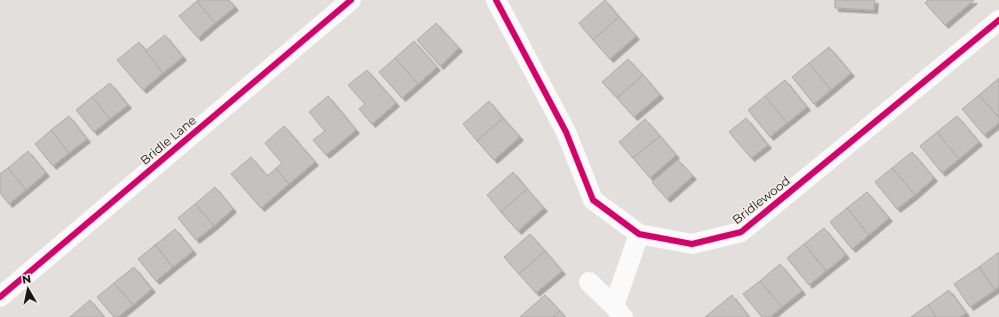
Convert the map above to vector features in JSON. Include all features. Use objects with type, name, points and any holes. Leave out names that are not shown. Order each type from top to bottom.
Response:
[{"type":"street","name":"Bridle Lane","points":[[0,297],[351,0]]},
{"type":"street","name":"Bridlewood","points":[[496,0],[566,132],[593,200],[639,234],[692,244],[741,232],[999,20]]},
{"type":"street","points":[[589,282],[618,311],[639,234]]},
{"type":"building","points":[[229,0],[235,7],[215,23],[197,1]]},
{"type":"building","points":[[605,0],[619,17],[593,40],[579,23]]},
{"type":"building","points":[[835,0],[875,0],[874,10],[835,8]]},
{"type":"building","points":[[928,0],[974,0],[945,25],[925,3]]},
{"type":"building","points":[[197,1],[215,23],[198,38],[179,16]]},
{"type":"building","points":[[619,17],[636,36],[610,59],[593,40]]},
{"type":"building","points":[[436,23],[459,48],[440,66],[417,40]]},
{"type":"building","points":[[165,35],[183,57],[163,73],[145,51]]},
{"type":"building","points":[[414,41],[437,67],[418,84],[395,58]]},
{"type":"building","points":[[139,42],[163,73],[143,90],[117,60]]},
{"type":"building","points":[[829,47],[851,73],[831,90],[809,63]]},
{"type":"building","points":[[395,58],[418,84],[402,98],[379,72]]},
{"type":"building","points":[[628,59],[643,75],[617,98],[602,82]]},
{"type":"building","points":[[809,63],[831,90],[814,104],[792,77]]},
{"type":"building","points":[[367,70],[396,103],[372,124],[359,109],[365,104],[348,85]]},
{"type":"building","points":[[643,75],[660,95],[634,117],[617,98]]},
{"type":"building","points":[[999,78],[999,118],[979,95]]},
{"type":"building","points":[[785,80],[807,107],[787,123],[765,96]]},
{"type":"building","points":[[110,83],[128,105],[110,119],[92,97]]},
{"type":"building","points":[[979,95],[999,118],[999,123],[984,135],[962,109]]},
{"type":"building","points":[[328,96],[356,130],[326,155],[313,140],[325,131],[309,112]]},
{"type":"building","points":[[765,96],[787,123],[770,137],[748,110]]},
{"type":"building","points":[[92,97],[110,119],[94,132],[76,110]]},
{"type":"building","points":[[489,101],[503,118],[477,141],[463,124]]},
{"type":"building","points":[[69,116],[87,139],[69,153],[51,130]]},
{"type":"building","points":[[957,116],[979,142],[959,159],[937,132]]},
{"type":"building","points":[[503,118],[520,137],[494,160],[477,141]]},
{"type":"building","points":[[746,118],[768,145],[751,158],[729,132]]},
{"type":"building","points":[[645,119],[660,136],[633,158],[619,142]]},
{"type":"building","points":[[284,126],[315,162],[289,184],[276,168],[282,163],[265,143]]},
{"type":"building","points":[[51,130],[69,153],[53,166],[35,144]]},
{"type":"building","points":[[937,132],[959,159],[942,173],[920,146]]},
{"type":"building","points":[[660,136],[676,155],[650,178],[633,158]]},
{"type":"building","points":[[28,151],[46,173],[26,190],[8,168]]},
{"type":"building","points":[[912,152],[934,178],[915,195],[892,168]]},
{"type":"building","points":[[251,157],[267,176],[276,168],[289,184],[261,208],[231,174]]},
{"type":"building","points":[[678,160],[693,176],[667,199],[652,182]]},
{"type":"building","points":[[8,168],[26,190],[9,204],[0,193],[0,174]]},
{"type":"building","points":[[892,168],[915,195],[897,209],[875,182]]},
{"type":"building","points":[[513,172],[527,189],[501,212],[487,195]]},
{"type":"building","points":[[215,187],[233,209],[214,226],[195,204]]},
{"type":"building","points":[[527,189],[544,208],[518,231],[501,212]]},
{"type":"building","points":[[867,192],[889,218],[869,235],[847,208]]},
{"type":"building","points":[[195,204],[214,226],[196,240],[178,218]]},
{"type":"building","points":[[847,208],[869,235],[852,249],[830,222]]},
{"type":"building","points":[[824,228],[846,255],[826,271],[804,244]]},
{"type":"building","points":[[175,229],[193,251],[173,267],[155,245]]},
{"type":"building","points":[[530,234],[545,251],[519,274],[504,257]]},
{"type":"building","points":[[804,244],[826,271],[809,285],[787,258]]},
{"type":"building","points":[[155,245],[173,267],[156,281],[138,259]]},
{"type":"building","points":[[545,251],[562,271],[536,293],[519,274]]},
{"type":"building","points":[[999,252],[999,287],[995,290],[979,267]]},
{"type":"building","points":[[780,264],[802,291],[782,307],[760,281]]},
{"type":"building","points":[[134,267],[152,289],[133,305],[114,283]]},
{"type":"building","points":[[979,267],[995,290],[970,307],[954,284]]},
{"type":"building","points":[[760,281],[782,307],[770,317],[762,317],[743,294]]},
{"type":"building","points":[[114,283],[133,305],[118,317],[114,317],[97,297]]},
{"type":"building","points":[[949,290],[966,313],[960,317],[936,317],[928,305]]},
{"type":"building","points":[[545,295],[560,311],[553,317],[520,317]]},
{"type":"building","points":[[732,295],[749,317],[705,317]]},
{"type":"building","points":[[90,300],[104,317],[70,317]]},
{"type":"building","points":[[928,305],[936,317],[911,317]]},
{"type":"building","points":[[560,311],[565,317],[553,317]]},
{"type":"cycle path","points":[[0,297],[351,0]]},
{"type":"cycle path","points":[[496,0],[566,132],[593,200],[639,234],[692,244],[741,232],[999,20]]}]
